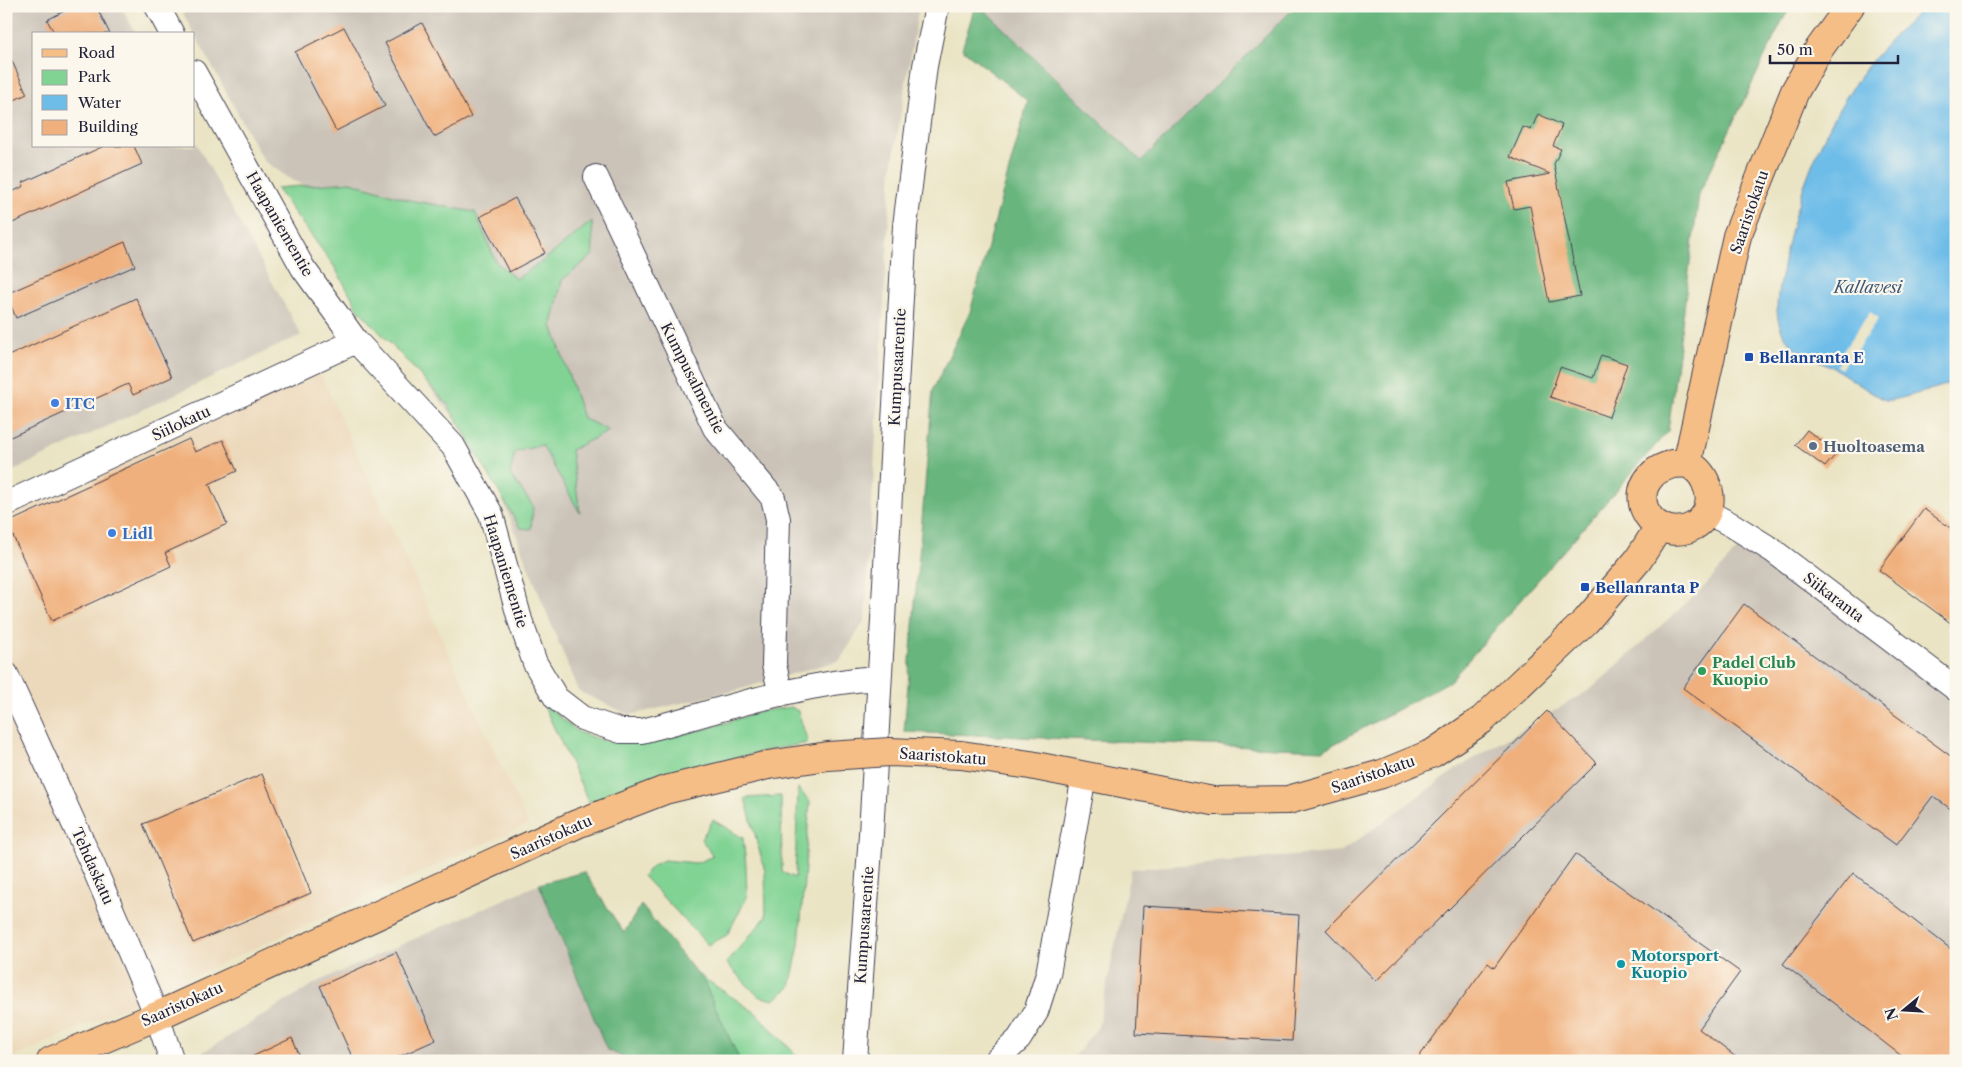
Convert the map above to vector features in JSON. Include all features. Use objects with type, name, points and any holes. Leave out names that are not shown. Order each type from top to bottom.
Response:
[{"type":"main road","name":"Saaristokatu","points":[[1687,464],[1737,236],[1795,91],[1819,50],[1850,6]]},
{"type":"main road","points":[[1672,464],[1687,464],[1702,476],[1706,484],[1710,502],[1707,512],[1698,524],[1688,529],[1674,532],[1659,527],[1646,513],[1643,499],[1644,489],[1651,476],[1659,470],[1672,464]]},
{"type":"main road","name":"Saaristokatu","points":[[51,1061],[157,1016],[577,824],[665,790],[768,765],[828,756],[890,752],[961,755],[1030,765],[1213,801],[1288,800],[1382,774],[1434,753],[1482,720],[1586,621],[1638,560],[1659,527]]},
{"type":"street","points":[[157,6],[171,32]]},
{"type":"street","name":"Kumpusaarentie","points":[[855,1061],[873,789],[905,226],[925,66],[936,6]]},
{"type":"street","name":"Haapaniementie","points":[[195,74],[303,268],[356,341],[453,446],[491,514],[520,620],[535,663],[556,698],[582,718],[621,732],[642,731],[781,694],[849,680],[878,678]]},
{"type":"street","name":"Kumpusalmentie","points":[[596,177],[715,428],[773,498],[778,518],[774,665],[781,694]]},
{"type":"street","name":"Siilokatu","points":[[6,504],[356,341]]},
{"type":"street","name":"Siikaranta","points":[[1707,512],[1732,524],[1772,550],[1956,689]]},
{"type":"street","name":"Tehdaskatu","points":[[6,674],[94,868],[157,1016],[172,1061]]},
{"type":"street","points":[[996,1061],[1019,1039],[1036,1012],[1048,974],[1084,776]]},
{"type":"shaded area","points":[[6,6],[121,6],[135,32],[32,32],[32,148],[195,148],[195,141],[301,335],[6,474]]},
{"type":"shaded area","points":[[179,6],[919,6],[892,166],[865,620],[840,660],[738,690],[630,715],[578,691],[486,456],[376,323],[337,198],[292,180],[264,161],[195,32]]},
{"type":"shaded area","points":[[980,6],[1296,6],[1141,161]]},
{"type":"shaded area","points":[[320,373],[528,824],[6,1061],[6,512]]},
{"type":"shaded area","points":[[1739,548],[1832,610],[1956,704],[1956,1061],[1071,1061],[1098,1027],[1131,869],[1341,852],[1458,768],[1591,689],[1704,587]]},
{"type":"shaded area","points":[[539,884],[607,1050],[632,1061],[189,1061],[317,982]]},
{"type":"green space","points":[[975,6],[980,6],[1141,161],[1296,6],[1792,6],[1782,21],[1699,194],[1668,431],[1450,681],[1323,750],[904,732],[933,390],[970,312],[1028,101],[962,49]]},
{"type":"green space","points":[[351,182],[409,200],[475,212],[496,262],[516,279],[543,261],[592,221],[593,255],[562,280],[552,325],[583,418],[609,431],[571,450],[580,513],[542,445],[515,452],[510,474],[533,506],[531,529],[520,528],[448,405],[359,310],[334,266],[276,188]]},
{"type":"green space","points":[[542,702],[578,732],[601,740],[639,743],[706,729],[762,711],[791,707],[798,711],[808,743],[768,750],[691,770],[589,802]]},
{"type":"green space","points":[[798,788],[810,802],[799,945],[790,987],[774,1000],[758,996],[726,963],[766,917],[765,871],[745,798],[781,796],[782,872],[795,878]]},
{"type":"green space","points":[[713,820],[743,838],[747,897],[727,935],[708,945],[643,876],[653,865],[664,860],[697,863],[713,856],[701,839]]},
{"type":"green space","points":[[584,872],[624,933],[641,905],[704,982],[740,1061],[632,1061],[607,1050],[539,884]]},
{"type":"green space","points":[[699,975],[756,1013],[802,1061],[739,1061]]},
{"type":"water","name":"Kallavesi","points":[[1924,6],[1956,6],[1956,382],[1909,396],[1886,400],[1792,345],[1787,340],[1780,326],[1777,301],[1788,240],[1796,211],[1816,155],[1829,128],[1859,77],[1882,49]]},
{"type":"pier","points":[[1870,312],[1879,318],[1849,361],[1847,360],[1841,369],[1836,366],[1842,357],[1840,355]]},
{"type":"building","points":[[74,6],[96,6],[109,32],[54,32],[47,20]]},
{"type":"building","points":[[422,23],[471,117],[434,137],[385,43]]},
{"type":"building","points":[[344,27],[385,106],[336,131],[295,52]]},
{"type":"building","points":[[6,48],[27,94],[6,104]]},
{"type":"building","points":[[1538,114],[1562,125],[1553,146],[1561,149],[1554,164],[1580,296],[1549,302],[1530,206],[1514,209],[1508,182],[1550,174],[1510,157],[1523,127],[1531,130]]},
{"type":"building","points":[[100,148],[135,148],[142,164],[6,226],[6,195],[24,186],[22,183]]},
{"type":"building","points":[[515,198],[545,253],[509,272],[480,217]]},
{"type":"building","points":[[125,242],[135,266],[16,318],[6,294]]},
{"type":"building","points":[[136,298],[172,377],[133,395],[128,384],[6,439],[6,357]]},
{"type":"building","points":[[1601,355],[1627,364],[1609,417],[1550,397],[1560,367],[1593,378]]},
{"type":"building","points":[[1807,430],[1837,453],[1825,467],[1795,445]]},
{"type":"building","points":[[189,439],[195,452],[223,440],[237,471],[209,484],[227,524],[165,553],[171,566],[52,621],[7,523]]},
{"type":"building","points":[[1924,509],[1956,532],[1956,627],[1879,570]]},
{"type":"building","points":[[1744,604],[1956,760],[1956,813],[1933,796],[1896,845],[1683,688]]},
{"type":"building","points":[[1547,711],[1597,763],[1376,981],[1326,930]]},
{"type":"building","points":[[262,774],[311,893],[193,943],[143,824]]},
{"type":"building","name":"Motorsport Kuopio","points":[[1575,854],[1740,972],[1699,1029],[1741,1061],[1416,1061],[1488,963],[1494,968]]},
{"type":"building","points":[[1853,873],[1956,953],[1956,1061],[1908,1061],[1783,964]]},
{"type":"building","points":[[1143,906],[1299,915],[1292,1041],[1136,1033]]},
{"type":"building","points":[[396,952],[436,1040],[389,1061],[354,1061],[320,986]]},
{"type":"building","points":[[292,1038],[302,1061],[243,1061]]},
{"type":"place","name":"Bellanranta E","points":[[1749,357]]},
{"type":"place","name":"ITC","points":[[55,403]]},
{"type":"place","name":"Huoltoasema","points":[[1813,446]]},
{"type":"place","name":"Lidl","points":[[112,533]]},
{"type":"place","name":"Bellanranta P","points":[[1585,587]]},
{"type":"place","name":"Padel Club Kuopio","points":[[1702,671]]},
{"type":"place","name":"Motorsport Kuopio","points":[[1621,964]]}]
